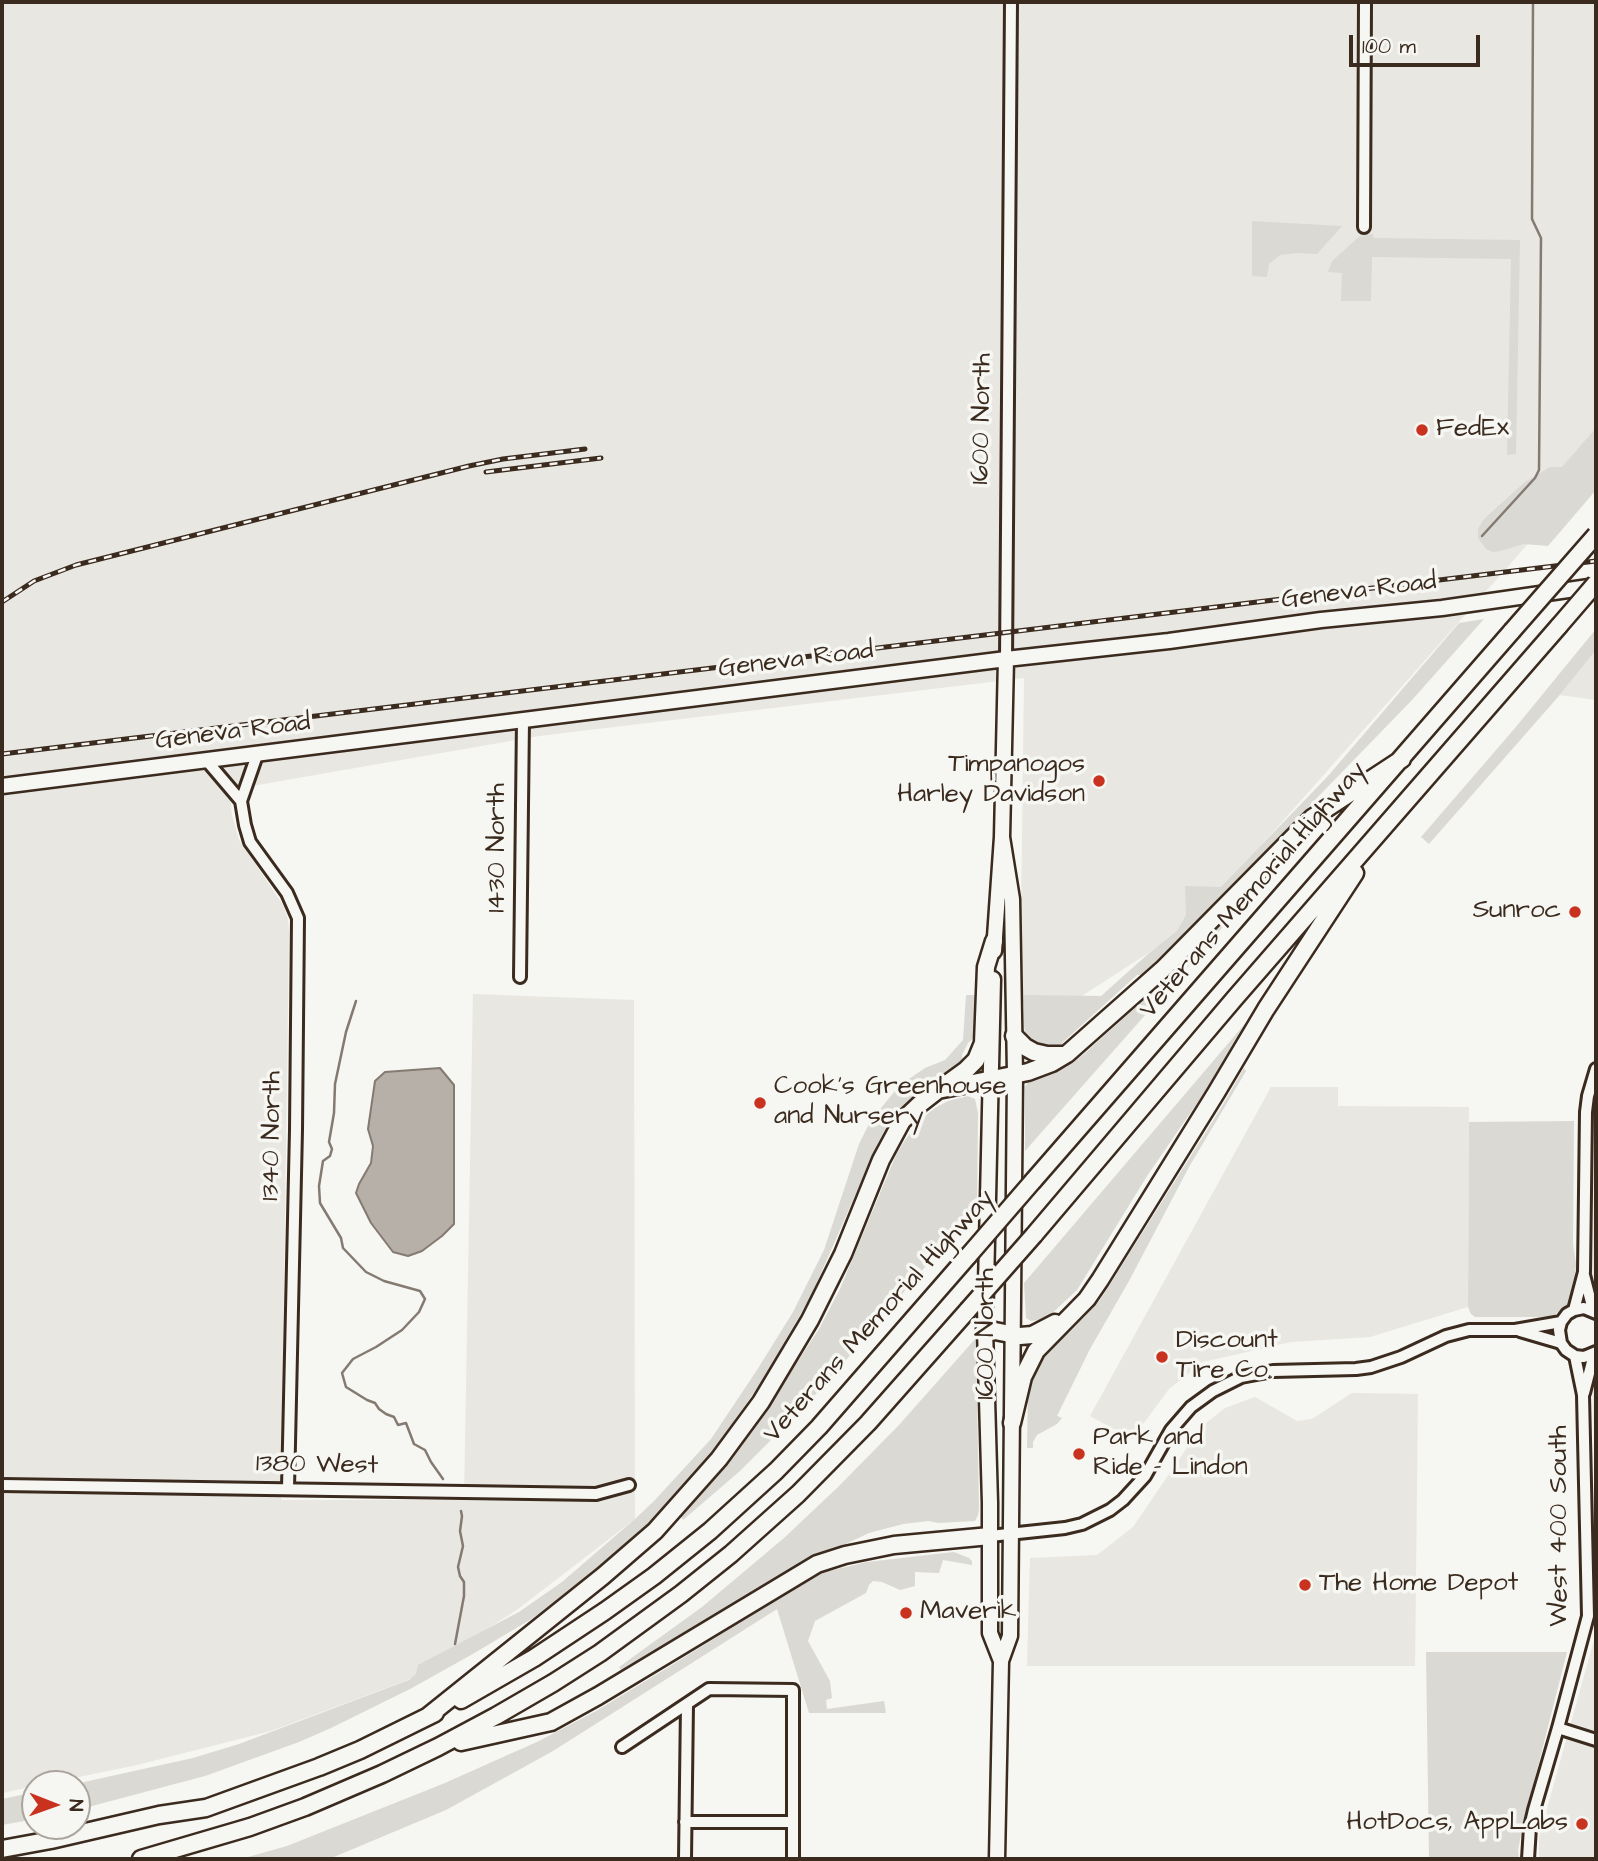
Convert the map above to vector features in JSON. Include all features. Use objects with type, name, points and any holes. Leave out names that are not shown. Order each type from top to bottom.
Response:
[{"type":"highway","name":"Veterans Memorial Highway","points":[[2,1849],[159,1815],[206,1808],[360,1750],[485,1687],[565,1638],[653,1576],[710,1531],[820,1427],[1596,535]]},
{"type":"highway","points":[[141,1859],[219,1837],[305,1807],[438,1748],[516,1705],[589,1660],[666,1606],[721,1562],[798,1494],[847,1445],[968,1310],[1596,584]]},
{"type":"highway","points":[[938,1090],[1040,1068],[1067,1054],[1163,969],[1312,818],[1402,759]]},
{"type":"highway","points":[[1012,1423],[1028,1363],[1100,1280],[1266,1009],[1390,821]]},
{"type":"highway","points":[[427,1717],[655,1531],[719,1459],[761,1402],[810,1320],[843,1254],[881,1160],[902,1121],[919,1104],[976,1060],[983,1043],[986,967],[994,941]]},
{"type":"highway","points":[[1014,1036],[1034,1052],[1055,1056],[1067,1054]]},
{"type":"highway","points":[[985,1329],[1012,1335],[1032,1335],[1072,1313]]},
{"type":"highway","points":[[438,1748],[551,1722],[817,1564],[894,1545],[990,1536]]},
{"type":"main road","name":"Geneva Road","points":[[2,786],[1321,620],[1442,608],[1596,584]]},
{"type":"main road","name":"1600 North","points":[[1001,1661],[990,1633],[985,1329],[994,941],[1002,837],[1006,659]]},
{"type":"main road","name":"1600 North","points":[[997,1859],[1001,1661],[1010,1636],[1015,1074],[1012,899],[1002,837]]},
{"type":"street","name":"1600 North","points":[[1006,659],[1011,2]]},
{"type":"street","points":[[1364,227],[1365,2]]},
{"type":"street","name":"1430 North","points":[[520,977],[523,720]]},
{"type":"street","points":[[241,801],[257,755]]},
{"type":"street","points":[[207,761],[241,801]]},
{"type":"street","name":"1340 North","points":[[241,801],[250,842],[287,892],[298,918],[288,1488]]},
{"type":"street","points":[[1574,1310],[1584,1272],[1586,1112],[1596,1069]]},
{"type":"street","points":[[1584,1272],[1594,1311]]},
{"type":"street","points":[[1575,1356],[1561,1343],[1561,1322],[1574,1310],[1584,1308],[1594,1311]]},
{"type":"street","points":[[990,1536],[1065,1528],[1082,1524],[1110,1510],[1146,1476],[1165,1440],[1180,1419],[1202,1398],[1226,1383],[1273,1371],[1371,1367],[1401,1357],[1446,1336],[1469,1330],[1515,1330],[1561,1322]]},
{"type":"street","points":[[1515,1330],[1561,1343]]},
{"type":"street","name":"West 400 South","points":[[1528,1859],[1530,1827],[1588,1616],[1583,1395],[1575,1356],[1584,1357],[1595,1353]]},
{"type":"street","name":"West 400 South","points":[[1583,1395],[1595,1353]]},
{"type":"street","name":"1380 West","points":[[2,1485],[596,1494],[629,1485]]},
{"type":"street","points":[[622,1746],[709,1689],[793,1690],[793,1859]]},
{"type":"street","points":[[684,1859],[687,1704]]},
{"type":"street","points":[[1558,1728],[1596,1740]]},
{"type":"street","points":[[685,1822],[793,1822]]},
{"type":"shaded area","points":[[2,2],[1596,2],[1596,467],[1190,926],[1037,1025],[1020,999],[1024,678],[539,736],[229,790],[239,840],[283,905],[288,919],[281,1500],[464,1500],[473,994],[634,1000],[635,1519],[518,1609],[408,1680],[271,1731],[137,1765],[91,1774],[91,1770],[21,1770],[21,1789],[2,1793]]},
{"type":"shaded area","points":[[1252,221],[1342,226],[1317,254],[1280,255],[1269,264],[1267,277],[1252,276]]},
{"type":"shaded area","points":[[1373,234],[1374,238],[1520,240],[1516,454],[1507,455],[1511,259],[1372,257],[1371,301],[1341,301],[1342,273],[1328,272],[1332,261],[1360,236]]},
{"type":"shaded area","points":[[1596,428],[1596,490],[1548,546],[1524,544],[1493,552],[1486,549],[1478,538],[1478,529],[1484,519],[1525,482],[1550,467],[1562,467]]},
{"type":"shaded area","points":[[1484,619],[1412,700],[1151,969],[1144,975],[1137,975],[1063,1044],[1048,1050],[1027,1042],[1030,1040],[1025,1033],[1024,995],[1101,996],[1177,931],[1186,915],[1185,886],[1221,887],[1328,776],[1459,623]]},
{"type":"shaded area","points":[[1596,629],[1596,650],[1429,844],[1421,837]]},
{"type":"shaded area","points":[[1596,650],[1596,700],[1559,695]]},
{"type":"shaded area","points":[[1234,909],[1237,911],[1025,1151],[1025,1087],[1028,1081],[1066,1067],[1084,1054]]},
{"type":"shaded area","points":[[966,995],[977,995],[976,1036],[968,1043],[962,1055],[963,1067],[917,1092],[889,1122],[810,1298],[759,1385],[717,1446],[682,1489],[599,1569],[533,1618],[471,1655],[331,1728],[205,1776],[91,1806],[91,1780],[193,1758],[239,1744],[409,1680],[416,1674],[418,1665],[519,1612],[562,1582],[635,1519],[711,1439],[793,1312],[824,1250],[859,1144],[871,1120],[900,1085],[925,1068],[945,1060],[963,1040]]},
{"type":"shaded area","points":[[1249,1019],[1251,1020],[1224,1064],[1147,1176],[1077,1290],[1046,1319],[1031,1321],[1026,1318],[1024,1283]]},
{"type":"shaded area","points":[[440,1068],[454,1085],[454,1224],[422,1251],[408,1256],[393,1252],[371,1223],[356,1193],[371,1163],[373,1146],[368,1129],[375,1081],[385,1072]]},
{"type":"shaded area","points":[[1244,1068],[1246,1071],[1189,1167],[1090,1349],[1057,1416],[1062,1418],[1057,1424],[1037,1435],[1033,1448],[1027,1448],[1028,1389],[1041,1359],[1039,1358],[1072,1330],[1100,1300]]},
{"type":"shaded area","points":[[1271,1087],[1338,1087],[1338,1106],[1469,1107],[1468,1307],[1370,1337],[1291,1342],[1203,1362],[1169,1389],[1132,1439],[1090,1416]]},
{"type":"shaded area","points":[[968,1096],[975,1099],[978,1113],[977,1206],[829,1380],[740,1471],[683,1520],[680,1515],[749,1435],[819,1329],[840,1289],[896,1155],[905,1140],[922,1118],[935,1108],[948,1101]]},
{"type":"shaded area","points":[[1574,1121],[1574,1296],[1570,1303],[1553,1316],[1475,1317],[1468,1307],[1469,1122]]},
{"type":"shaded area","points":[[1596,1162],[1596,1298],[1591,1287]]},
{"type":"shaded area","points":[[976,1338],[979,1509],[975,1521],[929,1521],[903,1524],[869,1533],[788,1571],[623,1673],[619,1667],[702,1607],[784,1538],[838,1487],[899,1425]]},
{"type":"shaded area","points":[[1596,1364],[1596,1522],[1592,1374]]},
{"type":"shaded area","points":[[1352,1393],[1418,1394],[1415,1666],[1027,1666],[1030,1558],[1097,1555],[1133,1527],[1201,1427],[1225,1408],[1255,1397],[1297,1421],[1312,1419]]},
{"type":"shaded area","points":[[954,1552],[969,1558],[972,1565],[943,1560],[939,1573],[915,1572],[915,1586],[900,1590],[873,1581],[866,1593],[815,1621],[808,1641],[830,1681],[832,1698],[826,1700],[827,1709],[884,1701],[886,1713],[809,1713],[777,1609],[553,1751],[446,1810],[329,1859],[241,1859],[287,1846],[445,1783],[539,1741],[596,1711],[667,1668],[801,1582],[825,1572],[867,1562]]},
{"type":"shaded area","points":[[1596,1633],[1596,1859],[1539,1859],[1539,1837]]},
{"type":"shaded area","points":[[1426,1652],[1567,1652],[1523,1825],[1519,1859],[1429,1859]]},
{"type":"shaded area","points":[[21,1795],[21,1822],[2,1825],[2,1799]]},
{"type":"waterway","points":[[1482,536],[1535,478],[1539,470],[1541,238],[1532,219],[1533,2]]},
{"type":"waterway","points":[[356,1001],[335,1084],[329,1142],[332,1149],[330,1156],[323,1161],[319,1186],[320,1203],[341,1238],[343,1248],[366,1272],[384,1281],[420,1291],[425,1299],[419,1312],[402,1330],[353,1359],[342,1373],[346,1387],[375,1403],[379,1409],[394,1417],[398,1425],[406,1423],[414,1444],[425,1450],[443,1479]]},
{"type":"waterway","points":[[455,1644],[464,1596],[464,1582],[458,1567],[463,1546],[460,1531],[461,1511]]},
{"type":"railway","points":[[2,602],[34,581],[76,565],[469,466],[585,449]]},
{"type":"railway","points":[[486,472],[601,458]]},
{"type":"railway","points":[[2,754],[1596,561]]},
{"type":"place","name":"FedEx","points":[[1422,430]]},
{"type":"place","name":"Timpanogos Harley Davidson","points":[[1099,781]]},
{"type":"place","name":"Sunroc","points":[[1575,912]]},
{"type":"place","name":"Cook's Greenhouse and Nursery","points":[[760,1103]]},
{"type":"place","name":"Discount Tire Co.","points":[[1162,1357]]},
{"type":"place","name":"Park and Ride - Lindon","points":[[1079,1454]]},
{"type":"place","name":"The Home Depot","points":[[1305,1585]]},
{"type":"place","name":"Maverik","points":[[906,1613]]},
{"type":"place","name":"HotDocs, AppLabs","points":[[1582,1824]]}]
